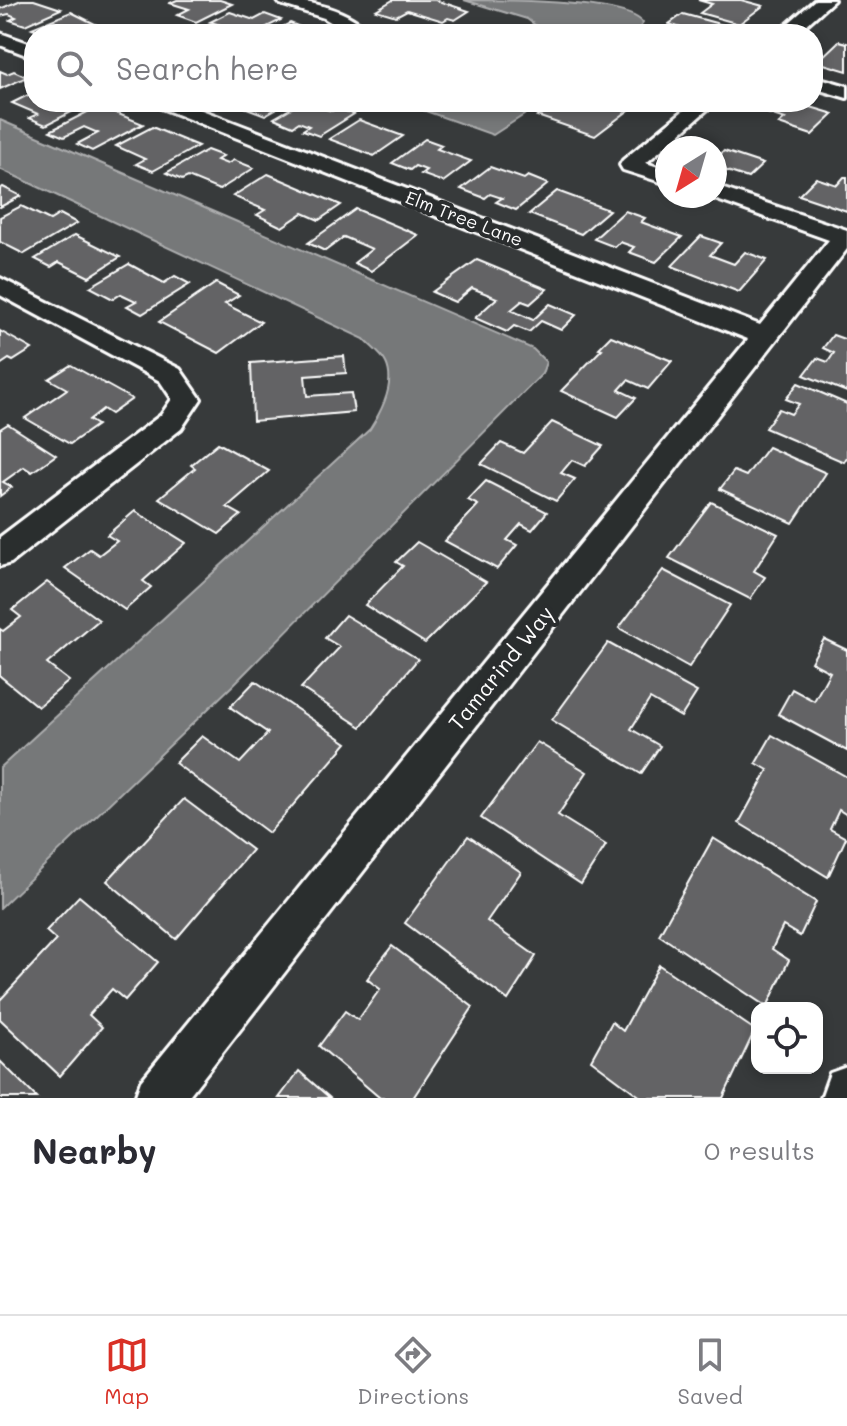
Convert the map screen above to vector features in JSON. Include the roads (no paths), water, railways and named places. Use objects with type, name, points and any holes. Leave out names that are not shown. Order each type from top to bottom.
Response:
[{"type":"street","points":[[286,0],[330,14],[346,24]]},
{"type":"street","points":[[797,24],[825,0]]},
{"type":"street","points":[[0,38],[24,48]]},
{"type":"street","points":[[823,85],[847,92]]},
{"type":"street","name":"Elm Tree Lane","points":[[189,112],[765,336]]},
{"type":"street","points":[[666,136],[694,112]]},
{"type":"street","points":[[655,145],[631,165],[655,173]]},
{"type":"street","points":[[727,197],[845,238]]},
{"type":"street","name":"Tamarind Way","points":[[158,1098],[845,238]]},
{"type":"street","points":[[0,285],[170,375],[187,399],[171,422],[0,554]]},
{"type":"street","points":[[844,1098],[847,1090]]}]
